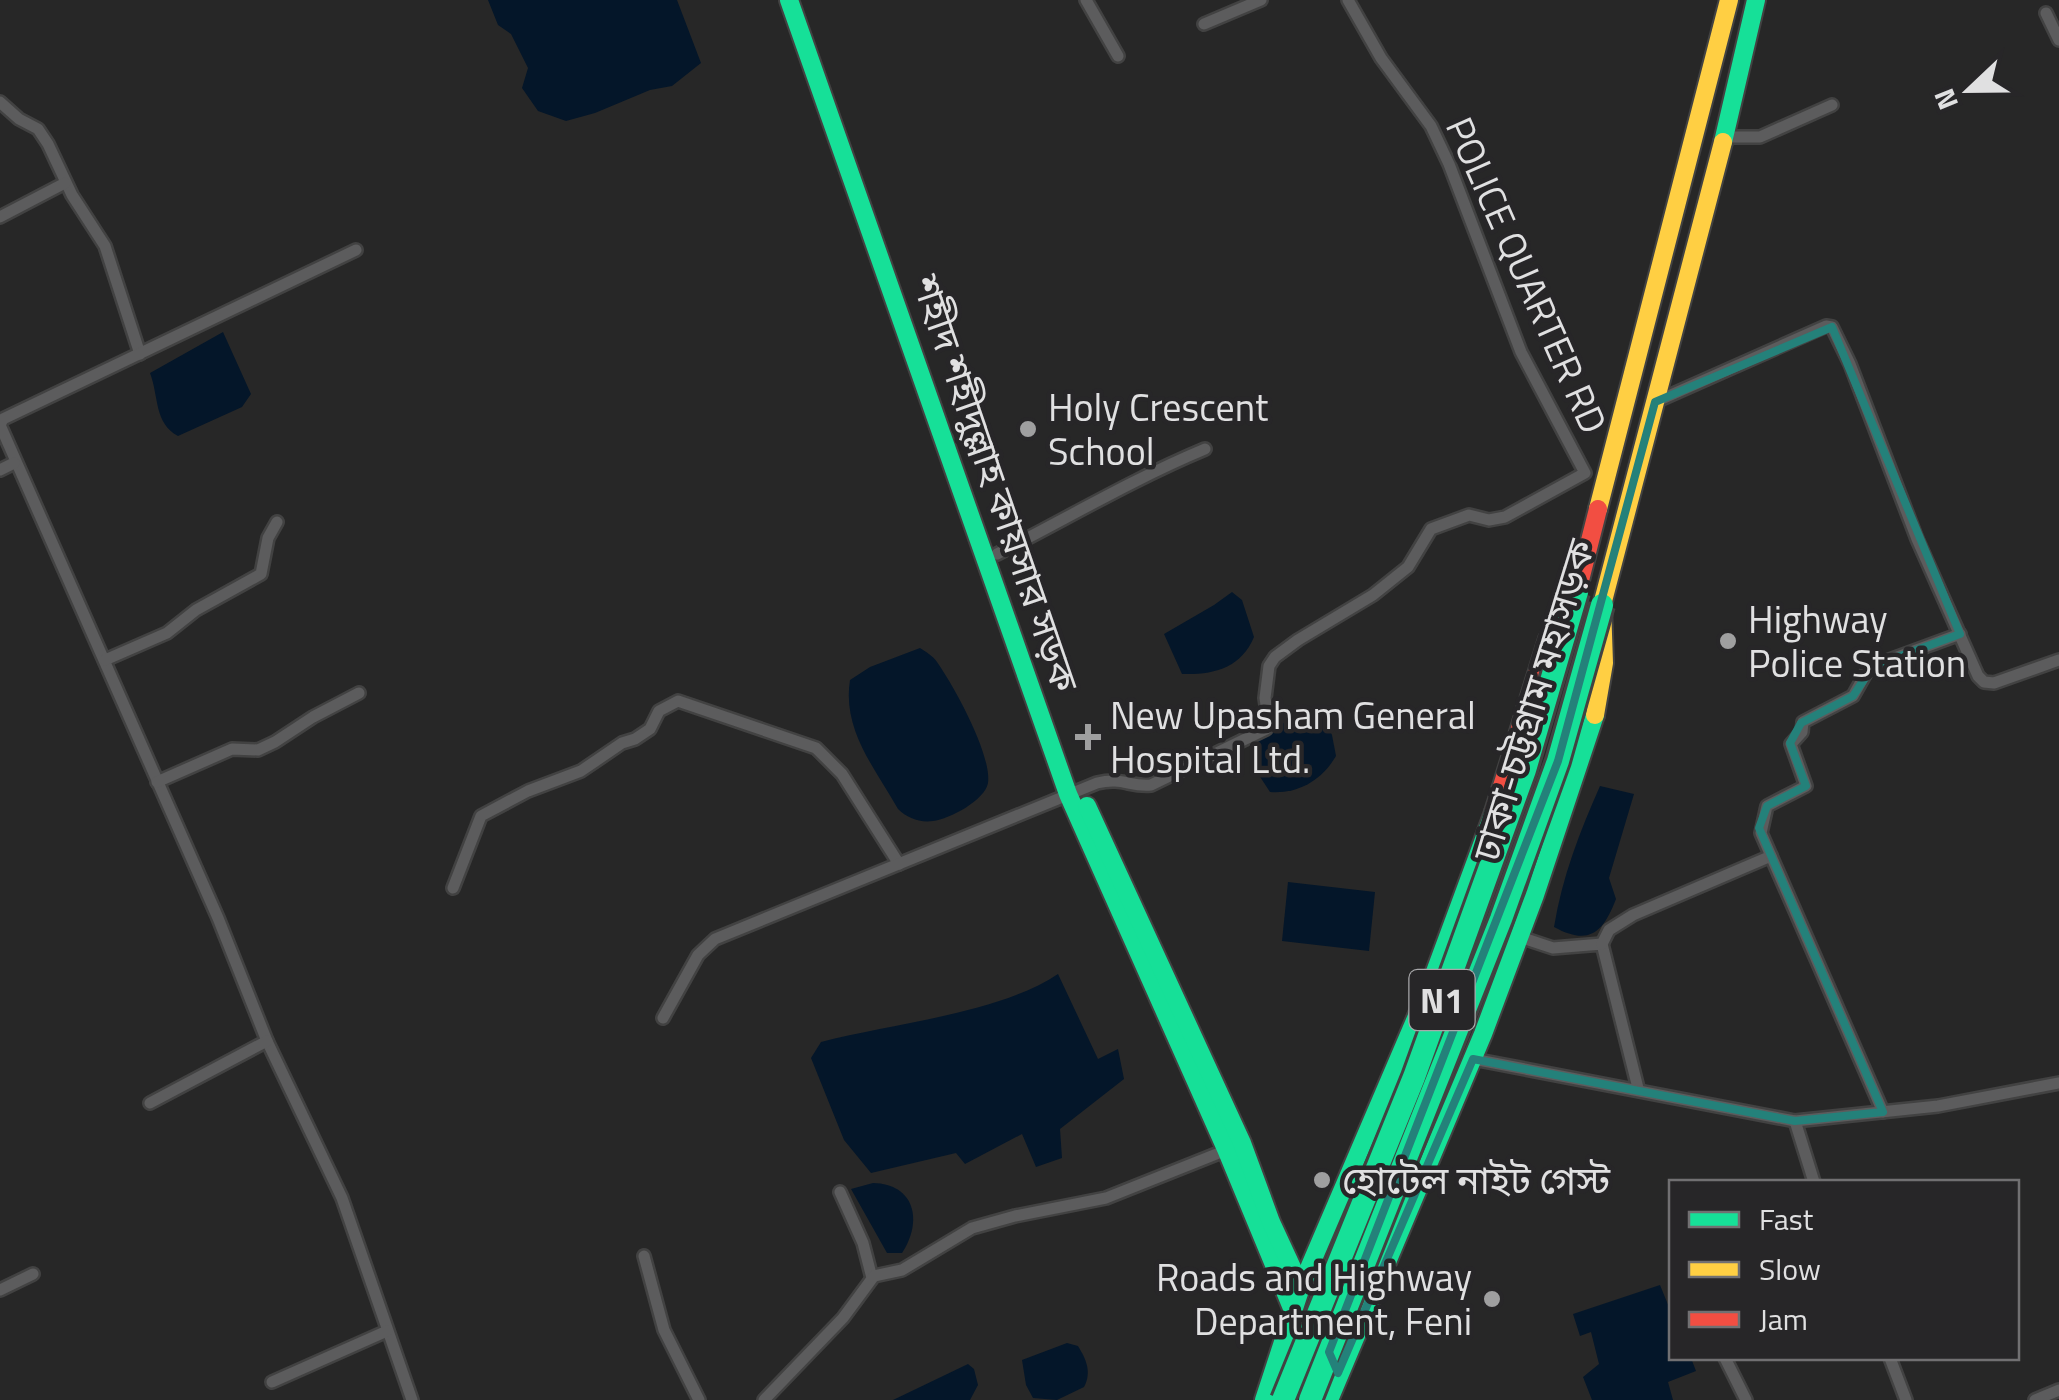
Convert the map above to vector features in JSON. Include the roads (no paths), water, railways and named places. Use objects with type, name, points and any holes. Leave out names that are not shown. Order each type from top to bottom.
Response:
[{"type":"main road","name":"শহীদ শহীদুল্লাহ কায়সার সড়ক","points":[[788,0],[1074,792],[1301,1287],[1347,1400]]},
{"type":"main road","name":"শহীদ শহীদুল্লাহ কায়সার সড়ক","points":[[801,0],[997,554],[1074,792]]},
{"type":"main road","name":"ঢাকা-চট্টগ্রাম মহাসড়ক","points":[[1284,1400],[1427,1041],[1525,770],[1576,592],[1729,0]]},
{"type":"main road","name":"ঢাকা-চট্টগ্রাম মহাসড়ক","points":[[1310,1400],[1501,920],[1558,761],[1724,137],[1756,0]]},
{"type":"main road","points":[[1264,1400],[1301,1287],[1374,1120],[1480,856],[1548,639],[1576,592]]},
{"type":"main road","points":[[1329,1400],[1520,937],[1595,716],[1606,668],[1602,605]]},
{"type":"main road","name":"শহীদ শহীদুল্লাহ কায়সার সড়ক","points":[[1234,1146],[1322,1400]]},
{"type":"street","points":[[1086,0],[1118,56]]},
{"type":"street","points":[[1204,24],[1261,0]]},
{"type":"street","name":"POLICE QUARTER RD","points":[[1074,792],[1116,778],[1138,786],[1151,785],[1266,729],[1270,666],[1275,657],[1374,595],[1408,567],[1431,529],[1469,514],[1490,520],[1505,517],[1584,474],[1521,352],[1449,164],[1430,126],[1381,58],[1348,0]]},
{"type":"street","points":[[2046,14],[2059,40]]},
{"type":"street","points":[[0,102],[38,129],[65,183],[105,246],[140,354]]},
{"type":"street","points":[[1724,137],[1760,137],[1832,105]]},
{"type":"street","points":[[0,218],[65,183]]},
{"type":"street","points":[[356,250],[3,419],[0,425],[218,918],[268,1041],[342,1198],[412,1400]]},
{"type":"street","points":[[1655,402],[1826,326],[1832,327],[1850,364],[1899,496],[1984,682],[1994,683],[2059,660]]},
{"type":"street","points":[[997,554],[1149,472],[1205,449]]},
{"type":"street","points":[[0,470],[14,463]]},
{"type":"street","points":[[105,660],[168,633],[196,610],[261,574],[268,538],[277,522]]},
{"type":"street","points":[[1882,1112],[1760,833],[1767,806],[1806,786],[1791,744],[1802,732],[1803,722],[1853,696],[1873,666],[1960,634]]},
{"type":"street","points":[[157,782],[232,749],[258,750],[358,693]]},
{"type":"street","points":[[453,888],[481,816],[528,791],[581,771],[622,743],[636,739],[650,729],[660,711],[678,702],[816,748],[842,774],[898,864]]},
{"type":"street","points":[[663,1018],[704,947],[1074,792]]},
{"type":"street","points":[[1638,1088],[1602,944],[1609,930],[1771,856]]},
{"type":"street","points":[[1520,937],[1553,948],[1602,944]]},
{"type":"street","points":[[150,1102],[268,1041]]},
{"type":"street","points":[[1473,1058],[1795,1120],[1938,1106],[2059,1084]]},
{"type":"street","points":[[1795,1120],[1813,1180]]},
{"type":"street","points":[[764,1400],[843,1318],[872,1278],[902,1270],[972,1228],[1106,1198],[1234,1146]]},
{"type":"street","points":[[840,1192],[863,1243],[872,1278]]},
{"type":"street","points":[[644,1256],[664,1330],[699,1400]]},
{"type":"street","points":[[0,1290],[33,1274]]},
{"type":"street","points":[[272,1382],[387,1331]]},
{"type":"street","points":[[1726,1360],[1746,1400]]},
{"type":"street","points":[[1891,1360],[1906,1400]]},
{"type":"street","points":[[2035,1400],[2059,1390]]},
{"type":"water","points":[[488,0],[677,0],[701,63],[672,86],[650,90],[566,121],[538,111],[522,88],[528,68],[511,34],[498,25]]},
{"type":"water","points":[[223,332],[251,394],[242,407],[178,436],[161,417],[150,373]]},
{"type":"water","points":[[1232,592],[1242,600],[1254,637],[1248,648],[1225,668],[1182,674],[1164,634]]},
{"type":"water","points":[[920,648],[935,660],[953,687],[978,739],[988,771],[988,783],[974,802],[948,817],[928,821],[914,819],[898,809],[862,748],[849,698],[850,680],[870,667]]},
{"type":"water","points":[[1307,709],[1319,711],[1332,735],[1336,756],[1309,784],[1291,791],[1270,792],[1253,766],[1253,742]]},
{"type":"water","points":[[1600,786],[1634,794],[1609,878],[1616,899],[1606,920],[1593,933],[1566,933],[1554,927],[1562,890]]},
{"type":"water","points":[[1288,882],[1375,892],[1369,951],[1282,941]]},
{"type":"water","points":[[1058,974],[1098,1059],[1118,1049],[1124,1079],[1060,1129],[1062,1158],[1036,1167],[1022,1134],[965,1164],[956,1153],[871,1173],[844,1140],[811,1058],[821,1042],[976,1008],[1034,988]]},
{"type":"water","points":[[873,1183],[898,1190],[911,1206],[912,1229],[902,1253],[887,1253],[851,1189]]},
{"type":"water","points":[[1660,1285],[1669,1307],[1669,1360],[1692,1360],[1696,1371],[1668,1382],[1673,1400],[1592,1400],[1583,1377],[1599,1364],[1591,1332],[1580,1336],[1573,1314]]},
{"type":"water","points":[[1067,1343],[1078,1346],[1086,1361],[1088,1376],[1084,1387],[1057,1400],[1033,1398],[1026,1385],[1022,1360]]},
{"type":"water","points":[[968,1364],[974,1369],[978,1385],[970,1400],[893,1400]]},
{"type":"place","name":"Holy Crescent School","points":[[1028,429]]},
{"type":"place","name":"Highway Police Station","points":[[1728,641]]},
{"type":"place","name":"New Upasham General Hospital Ltd.","points":[[1088,737]]},
{"type":"place","name":"হোটেল নাইট গেস্ট","points":[[1322,1180]]},
{"type":"place","name":"Roads and Highway Department, Feni","points":[[1492,1299]]}]
